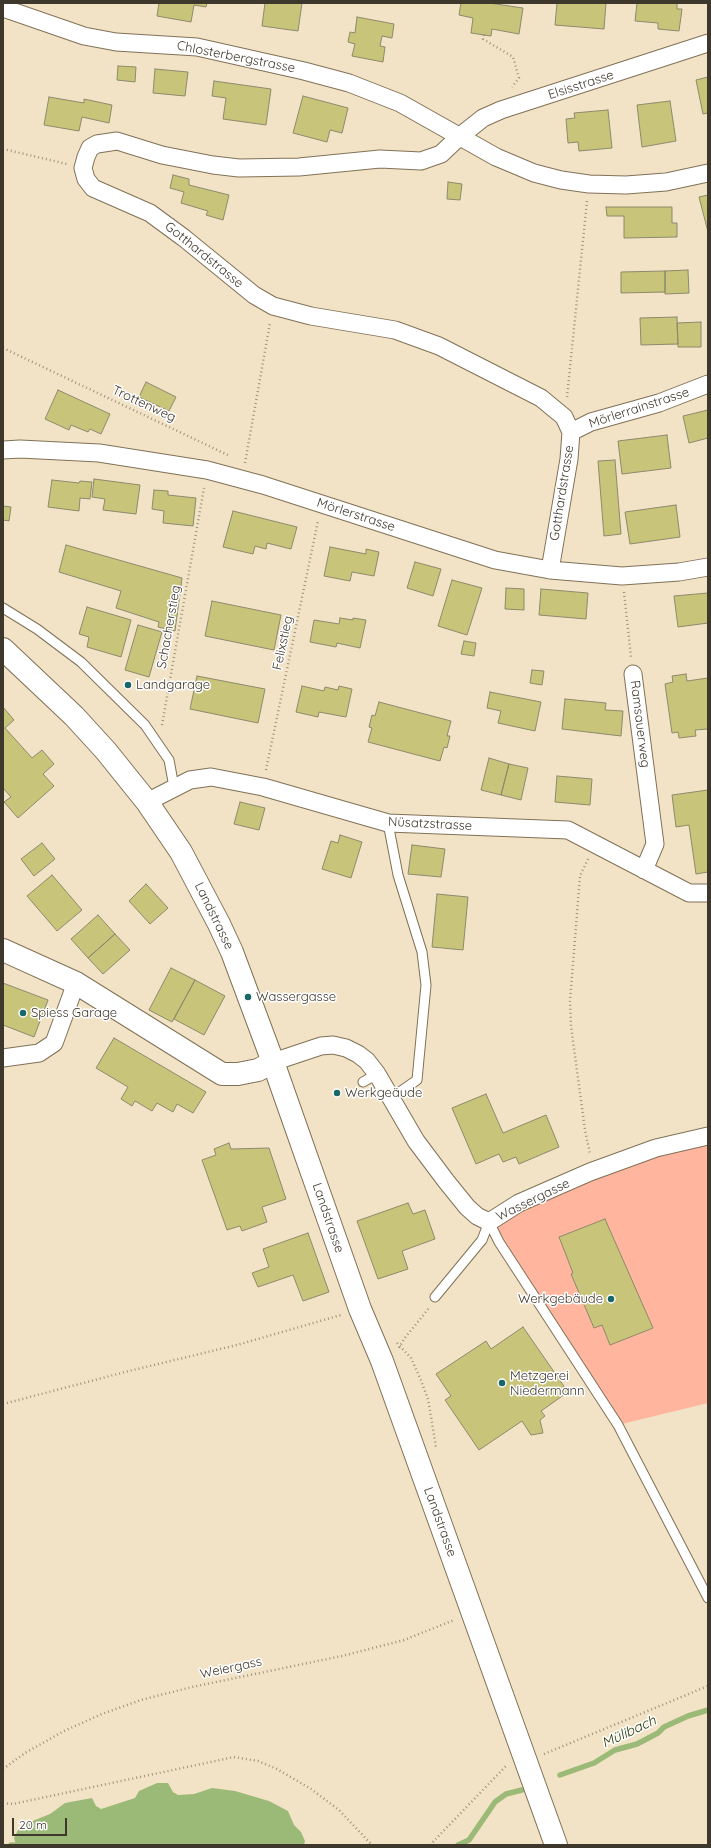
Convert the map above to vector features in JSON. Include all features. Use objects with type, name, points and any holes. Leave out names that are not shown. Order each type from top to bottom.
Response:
[{"type":"main road","name":"Landstrasse","points":[[3,649],[74,716],[106,751],[147,802],[181,852],[232,952],[273,1062],[360,1309],[382,1361],[556,1845]]},
{"type":"main road","points":[[3,950],[76,983],[222,1074],[238,1074],[258,1070],[273,1062]]},
{"type":"street","name":"Chlosterbergstrasse","points":[[3,8],[84,36],[116,42],[197,47],[304,70],[349,83],[400,103],[496,157],[534,173],[561,180],[589,184],[626,185],[666,182],[708,173]]},
{"type":"street","name":"Elsisstrasse","points":[[460,137],[483,118],[500,110],[708,42]]},
{"type":"street","points":[[83,168],[90,148],[97,144],[117,141],[162,155],[213,165],[266,169],[299,167],[358,160],[421,161],[441,154],[460,137]]},
{"type":"street","name":"Gotthardstrasse","points":[[83,168],[86,179],[93,188],[150,213],[184,238],[254,295],[273,306],[310,316],[394,330],[439,346],[541,398],[568,425],[569,459],[550,570]]},
{"type":"street","name":"Mörlerrainstrasse","points":[[568,425],[591,422],[659,403],[708,384]]},
{"type":"street","name":"Mörlerstrasse","points":[[3,450],[20,449],[99,453],[207,470],[263,485],[494,560],[550,570],[622,576],[679,572],[708,567]]},
{"type":"street","name":"Ramsauerweg","points":[[634,674],[655,844],[644,870]]},
{"type":"street","name":"Nüsatzstrasse","points":[[147,802],[190,780],[211,777],[263,786],[388,823],[568,830],[689,893],[708,893]]},
{"type":"street","points":[[3,1058],[39,1053],[54,1043],[76,983]]},
{"type":"street","name":"Wassergasse","points":[[273,1062],[310,1048],[333,1045],[346,1048],[358,1054],[367,1061],[370,1078],[391,1098],[416,1141],[446,1181],[477,1216],[489,1222],[519,1204],[594,1171],[656,1148],[708,1136]]},
{"type":"lane","points":[[3,608],[37,629],[81,662],[145,725],[169,760],[174,787]]},
{"type":"lane","points":[[388,823],[398,875],[422,952],[426,986],[417,1080],[391,1098]]},
{"type":"lane","points":[[435,1296],[482,1240],[489,1222]]},
{"type":"lane","points":[[489,1222],[499,1242],[618,1425],[708,1598]]},
{"type":"path","points":[[484,35],[483,39],[512,57],[519,78],[510,89]]},
{"type":"path","points":[[3,149],[83,168]]},
{"type":"path","points":[[568,425],[589,184]]},
{"type":"path","points":[[245,464],[270,322]]},
{"type":"path","name":"Trottenweg","points":[[3,348],[231,457]]},
{"type":"path","points":[[238,460],[264,473],[263,485]]},
{"type":"path","name":"Schacherstieg","points":[[161,731],[207,470]]},
{"type":"path","name":"Felixstieg","points":[[263,786],[322,504]]},
{"type":"path","name":"Ramsauerweg","points":[[622,576],[634,674]]},
{"type":"path","points":[[594,1171],[585,1130],[571,1026],[570,1001],[580,876],[595,844]]},
{"type":"path","points":[[400,1347],[404,1339],[430,1307],[435,1296]]},
{"type":"path","points":[[3,1404],[130,1370],[237,1345],[360,1309]]},
{"type":"path","name":"Weiergass","points":[[3,1769],[25,1753],[64,1731],[102,1714],[141,1700],[192,1687],[350,1654],[404,1640],[472,1612]]},
{"type":"path","points":[[561,1748],[708,1686]]},
{"type":"path","points":[[3,1803],[13,1804],[234,1757],[258,1761],[277,1769],[311,1789],[338,1810],[372,1845]]},
{"type":"path","points":[[430,1845],[509,1764]]},
{"type":"shaded area","points":[[708,1136],[708,1403],[618,1425],[493,1222],[590,1172]]},
{"type":"shaded area","points":[[157,1783],[168,1783],[173,1792],[178,1795],[194,1794],[212,1788],[235,1791],[269,1801],[288,1811],[294,1825],[301,1832],[305,1841],[304,1845],[16,1845],[14,1838],[20,1826],[50,1814],[65,1803],[92,1798],[96,1806],[101,1809],[135,1798],[139,1791]]},
{"type":"building","points":[[159,3],[207,3],[206,7],[194,5],[191,22],[157,16]]},
{"type":"building","points":[[265,3],[302,3],[298,31],[262,26]]},
{"type":"building","points":[[461,3],[489,3],[523,8],[519,34],[492,29],[491,36],[471,33],[473,18],[459,15]]},
{"type":"building","points":[[557,3],[606,3],[604,29],[555,25]]},
{"type":"building","points":[[637,3],[677,3],[677,9],[682,9],[679,31],[658,29],[658,23],[635,21]]},
{"type":"building","points":[[357,17],[394,24],[392,38],[382,36],[380,46],[385,47],[383,62],[352,56],[355,44],[348,42],[350,32],[355,33]]},
{"type":"building","points":[[118,66],[136,67],[135,82],[117,80]]},
{"type":"building","points":[[155,69],[188,72],[185,96],[153,93]]},
{"type":"building","points":[[708,77],[708,113],[703,114],[696,80]]},
{"type":"building","points":[[214,81],[271,89],[266,125],[223,119],[226,98],[212,96]]},
{"type":"building","points":[[303,96],[348,108],[342,133],[330,130],[327,142],[293,133]]},
{"type":"building","points":[[49,97],[84,103],[84,99],[112,105],[109,123],[82,117],[79,131],[44,125]]},
{"type":"building","points":[[670,101],[676,141],[642,147],[637,105]]},
{"type":"building","points":[[608,110],[612,148],[579,151],[578,142],[568,143],[566,119],[575,118],[574,113]]},
{"type":"building","points":[[173,175],[189,179],[189,185],[229,195],[223,220],[206,215],[208,211],[181,203],[184,192],[170,188]]},
{"type":"building","points":[[448,182],[462,184],[460,200],[447,199]]},
{"type":"building","points":[[708,195],[708,232],[699,197]]},
{"type":"building","points":[[606,207],[672,207],[672,223],[677,223],[677,237],[624,238],[624,216],[607,216]]},
{"type":"building","points":[[688,270],[689,293],[665,294],[665,271]]},
{"type":"building","points":[[665,271],[665,292],[621,293],[621,272]]},
{"type":"building","points":[[677,317],[678,344],[641,345],[640,318]]},
{"type":"building","points":[[701,322],[701,347],[678,347],[677,323]]},
{"type":"building","points":[[146,382],[176,397],[169,411],[139,397]]},
{"type":"building","points":[[58,390],[110,414],[101,434],[90,429],[88,432],[71,425],[69,430],[45,419]]},
{"type":"building","points":[[708,410],[708,438],[689,443],[683,416]]},
{"type":"building","points":[[667,435],[671,468],[622,474],[618,441]]},
{"type":"building","points":[[615,460],[621,534],[604,536],[598,461]]},
{"type":"building","points":[[94,479],[140,485],[136,514],[103,510],[105,499],[92,497]]},
{"type":"building","points":[[52,480],[79,483],[80,481],[92,482],[90,499],[80,498],[79,511],[48,507]]},
{"type":"building","points":[[154,490],[168,491],[168,495],[196,498],[193,526],[163,523],[164,511],[152,509]]},
{"type":"building","points":[[676,505],[680,537],[630,544],[625,512]]},
{"type":"building","points":[[3,506],[11,507],[9,521],[3,520]]},
{"type":"building","points":[[233,511],[297,527],[291,549],[267,543],[266,549],[255,546],[253,554],[223,547]]},
{"type":"building","points":[[66,545],[182,578],[175,631],[158,627],[159,622],[116,608],[121,591],[59,572]]},
{"type":"building","points":[[330,547],[366,554],[366,549],[379,552],[374,576],[352,572],[350,581],[324,576]]},
{"type":"building","points":[[415,562],[441,569],[433,596],[407,588]]},
{"type":"building","points":[[452,580],[482,588],[467,635],[438,626]]},
{"type":"building","points":[[506,588],[524,589],[524,610],[505,609]]},
{"type":"building","points":[[541,589],[588,593],[586,619],[539,615]]},
{"type":"building","points":[[708,593],[708,623],[678,627],[674,596]]},
{"type":"building","points":[[212,601],[281,615],[274,650],[205,636]]},
{"type":"building","points":[[87,607],[131,620],[121,657],[87,647],[89,637],[79,634]]},
{"type":"building","points":[[340,618],[366,620],[360,648],[337,643],[336,647],[310,642],[314,620],[339,624]]},
{"type":"building","points":[[138,625],[162,632],[149,677],[125,670]]},
{"type":"building","points":[[464,641],[476,643],[474,656],[461,654]]},
{"type":"building","points":[[532,670],[544,671],[542,685],[530,683]]},
{"type":"building","points":[[686,674],[687,681],[708,678],[708,729],[695,730],[696,736],[679,738],[678,732],[672,733],[665,684],[673,682],[672,676]]},
{"type":"building","points":[[197,676],[265,689],[258,723],[190,709]]},
{"type":"building","points":[[302,686],[324,691],[325,687],[338,690],[339,686],[352,689],[346,717],[319,712],[318,717],[296,712]]},
{"type":"building","points":[[490,692],[541,702],[535,731],[498,723],[501,711],[487,708]]},
{"type":"building","points":[[565,699],[606,703],[605,710],[623,711],[621,736],[562,729]]},
{"type":"building","points":[[379,702],[451,721],[447,736],[450,736],[447,748],[444,747],[440,761],[368,742],[372,728],[369,727],[372,715],[375,716]]},
{"type":"building","points":[[3,707],[14,720],[5,728],[32,758],[42,750],[54,764],[43,774],[54,786],[18,818],[4,802],[11,797],[3,788]]},
{"type":"building","points":[[489,758],[509,764],[501,795],[481,790]]},
{"type":"building","points":[[509,764],[528,768],[521,800],[501,795]]},
{"type":"building","points":[[557,776],[592,779],[590,805],[555,802]]},
{"type":"building","points":[[708,790],[708,872],[696,874],[689,825],[676,827],[672,795]]},
{"type":"building","points":[[240,802],[265,808],[259,830],[234,824]]},
{"type":"building","points":[[340,835],[362,842],[351,878],[322,869],[331,841],[338,843]]},
{"type":"building","points":[[42,843],[55,859],[34,876],[21,859]]},
{"type":"building","points":[[412,845],[445,849],[441,877],[408,874]]},
{"type":"building","points":[[52,875],[82,910],[57,931],[27,896]]},
{"type":"building","points":[[146,884],[168,908],[150,924],[129,901]]},
{"type":"building","points":[[437,894],[468,897],[463,950],[432,947]]},
{"type":"building","points":[[98,915],[115,934],[88,958],[71,939]]},
{"type":"building","points":[[115,934],[130,950],[103,974],[88,958]]},
{"type":"building","points":[[171,968],[195,980],[172,1022],[149,1010]]},
{"type":"building","points":[[195,980],[225,996],[204,1035],[174,1019]]},
{"type":"building","name":"Spiess Garage","points":[[3,983],[48,1000],[34,1037],[3,1025]]},
{"type":"building","points":[[114,1038],[206,1092],[193,1113],[177,1104],[173,1112],[157,1103],[152,1111],[135,1101],[132,1106],[121,1099],[128,1087],[96,1068]]},
{"type":"building","points":[[486,1094],[503,1133],[546,1115],[559,1147],[519,1164],[516,1157],[503,1162],[499,1154],[476,1164],[452,1108]]},
{"type":"building","points":[[229,1143],[231,1149],[269,1148],[286,1199],[262,1207],[267,1222],[242,1231],[240,1226],[227,1230],[202,1160],[216,1155],[214,1149]]},
{"type":"building","points":[[408,1203],[413,1214],[425,1210],[435,1239],[402,1251],[408,1269],[378,1279],[357,1221]]},
{"type":"building","name":"Werkgebäude","points":[[605,1219],[653,1328],[610,1345],[602,1325],[594,1328],[571,1274],[573,1273],[559,1237]]},
{"type":"building","points":[[308,1233],[329,1292],[303,1301],[293,1275],[258,1287],[252,1273],[269,1267],[263,1249]]},
{"type":"building","name":"Metzgerei Niedermann","points":[[523,1327],[568,1392],[541,1411],[545,1416],[540,1420],[543,1433],[531,1435],[522,1421],[479,1450],[445,1400],[451,1396],[436,1374],[486,1341],[491,1349]]},
{"type":"waterway","name":"Mülibach","points":[[560,1775],[594,1763],[615,1750],[637,1744],[658,1733],[664,1727],[688,1716],[708,1710]]},
{"type":"waterway","name":"Mülibach","points":[[458,1845],[469,1840],[495,1802],[506,1794],[522,1790]]},
{"type":"place","name":"Landgarage","points":[[128,685]]},
{"type":"place","name":"Wassergasse","points":[[248,997]]},
{"type":"place","name":"Spiess Garage","points":[[23,1013]]},
{"type":"place","name":"Werkgeäude","points":[[337,1093]]},
{"type":"place","name":"Werkgebäude","points":[[611,1299]]},
{"type":"place","name":"Metzgerei Niedermann","points":[[502,1383]]}]
